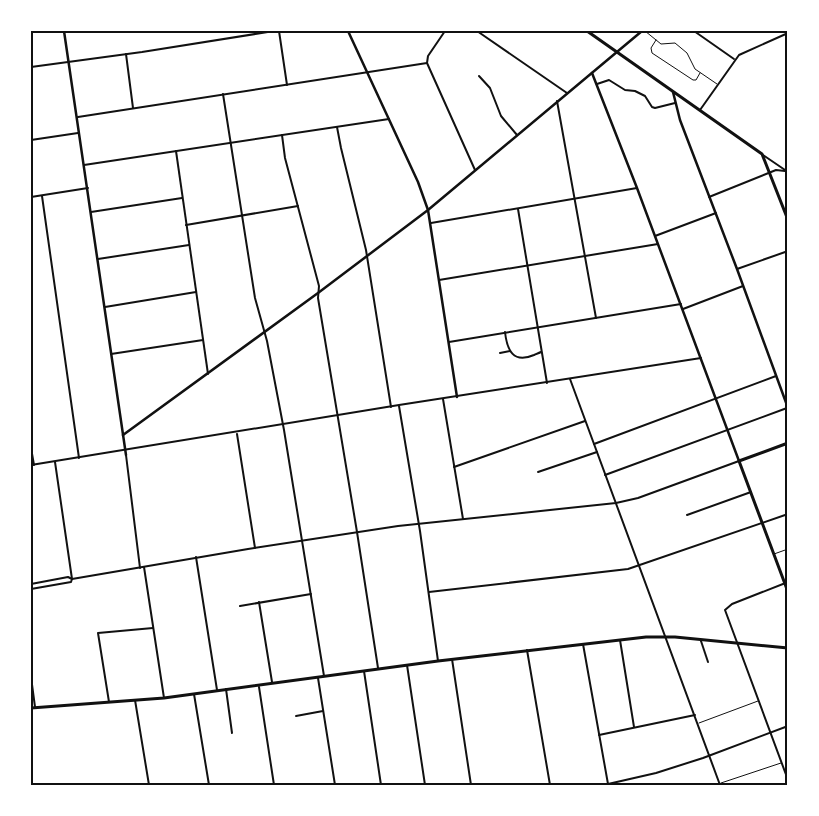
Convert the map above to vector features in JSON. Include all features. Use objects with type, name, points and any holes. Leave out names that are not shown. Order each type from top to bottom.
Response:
[{"type":"main road","points":[[587,31],[762,154],[788,220]]},
{"type":"main road","points":[[788,443],[739,461],[786,582],[788,592]]},
{"type":"main road","points":[[33,707],[164,698],[378,668],[666,636],[787,649]]},
{"type":"street","points":[[64,31],[126,455],[140,568]]},
{"type":"street","points":[[31,67],[274,31]]},
{"type":"street","points":[[279,31],[287,85]]},
{"type":"street","points":[[348,31],[418,182],[428,210],[457,397]]},
{"type":"street","points":[[445,31],[428,56],[427,63],[475,170]]},
{"type":"street","points":[[477,31],[567,93]]},
{"type":"street","points":[[123,435],[264,333],[428,210],[557,101],[644,31]]},
{"type":"street","points":[[694,31],[734,59]]},
{"type":"street","points":[[700,110],[734,59],[741,53],[788,33]]},
{"type":"street","points":[[126,54],[133,108]]},
{"type":"street","points":[[78,117],[427,63]]},
{"type":"street","points":[[31,589],[196,557],[357,532],[463,519],[616,504],[638,498],[739,461],[702,358],[592,73]]},
{"type":"street","points":[[479,76],[490,88],[501,116],[517,135]]},
{"type":"street","points":[[597,84],[609,80],[625,90],[635,91],[648,98],[652,107],[655,108],[675,102]]},
{"type":"street","points":[[605,475],[788,408],[680,120],[673,92]]},
{"type":"street","points":[[223,94],[255,298],[283,425],[324,676]]},
{"type":"street","points":[[557,101],[596,318]]},
{"type":"street","points":[[84,165],[388,119]]},
{"type":"street","points":[[337,127],[367,256],[391,406]]},
{"type":"street","points":[[31,140],[80,133]]},
{"type":"street","points":[[282,135],[285,158],[320,286],[318,293],[378,668]]},
{"type":"street","points":[[176,151],[208,374]]},
{"type":"street","points":[[762,154],[787,172]]},
{"type":"street","points":[[709,197],[776,170],[787,172]]},
{"type":"street","points":[[31,197],[88,188]]},
{"type":"street","points":[[431,223],[637,188]]},
{"type":"street","points":[[42,196],[79,458]]},
{"type":"street","points":[[91,212],[182,198]]},
{"type":"street","points":[[186,225],[298,206]]},
{"type":"street","points":[[518,209],[547,383]]},
{"type":"street","points":[[655,236],[716,213]]},
{"type":"street","points":[[440,280],[658,244]]},
{"type":"street","points":[[98,260],[189,245]]},
{"type":"street","points":[[737,269],[788,252]]},
{"type":"street","points":[[683,309],[743,286]]},
{"type":"street","points":[[105,307],[196,292]]},
{"type":"street","points":[[449,342],[681,304]]},
{"type":"street","points":[[505,332],[510,351],[515,356],[519,358],[542,352]]},
{"type":"street","points":[[111,354],[203,340]]},
{"type":"street","points":[[500,353],[510,351]]},
{"type":"street","points":[[31,448],[32,465],[55,462],[391,406],[702,358]]},
{"type":"street","points":[[594,444],[776,376]]},
{"type":"street","points":[[570,379],[720,784]]},
{"type":"street","points":[[443,399],[463,519]]},
{"type":"street","points":[[398,405],[420,531],[438,661]]},
{"type":"street","points":[[454,467],[586,421]]},
{"type":"street","points":[[237,433],[255,548]]},
{"type":"street","points":[[538,472],[597,452]]},
{"type":"street","points":[[55,462],[72,580]]},
{"type":"street","points":[[687,515],[751,492]]},
{"type":"street","points":[[429,592],[628,569],[788,514]]},
{"type":"street","points":[[196,557],[218,690]]},
{"type":"street","points":[[144,567],[164,698]]},
{"type":"street","points":[[31,584],[68,577],[72,580]]},
{"type":"street","points":[[786,582],[732,604],[725,610],[788,780]]},
{"type":"street","points":[[240,606],[311,594]]},
{"type":"street","points":[[260,602],[272,682]]},
{"type":"street","points":[[109,702],[98,633],[153,628]]},
{"type":"street","points":[[701,639],[708,662]]},
{"type":"street","points":[[620,640],[634,728]]},
{"type":"street","points":[[583,644],[608,784],[647,776],[788,726]]},
{"type":"street","points":[[527,650],[550,785]]},
{"type":"street","points":[[452,659],[471,785]]},
{"type":"street","points":[[407,665],[425,785]]},
{"type":"street","points":[[364,670],[381,785]]},
{"type":"street","points":[[318,676],[335,785]]},
{"type":"street","points":[[31,677],[33,707]]},
{"type":"street","points":[[258,684],[274,785]]},
{"type":"street","points":[[226,689],[232,733]]},
{"type":"street","points":[[194,694],[209,785]]},
{"type":"street","points":[[135,700],[149,785]]},
{"type":"street","points":[[296,716],[323,711]]},
{"type":"street","points":[[599,735],[695,715]]},
{"type":"lane","points":[[644,31],[661,44],[675,43],[685,51],[694,68],[718,84]]},
{"type":"lane","points":[[656,40],[651,48],[651,52],[662,61],[693,80],[696,80],[700,72]]},
{"type":"lane","points":[[774,554],[788,549]]},
{"type":"lane","points":[[698,723],[759,701]]},
{"type":"lane","points":[[720,784],[782,763]]}]
